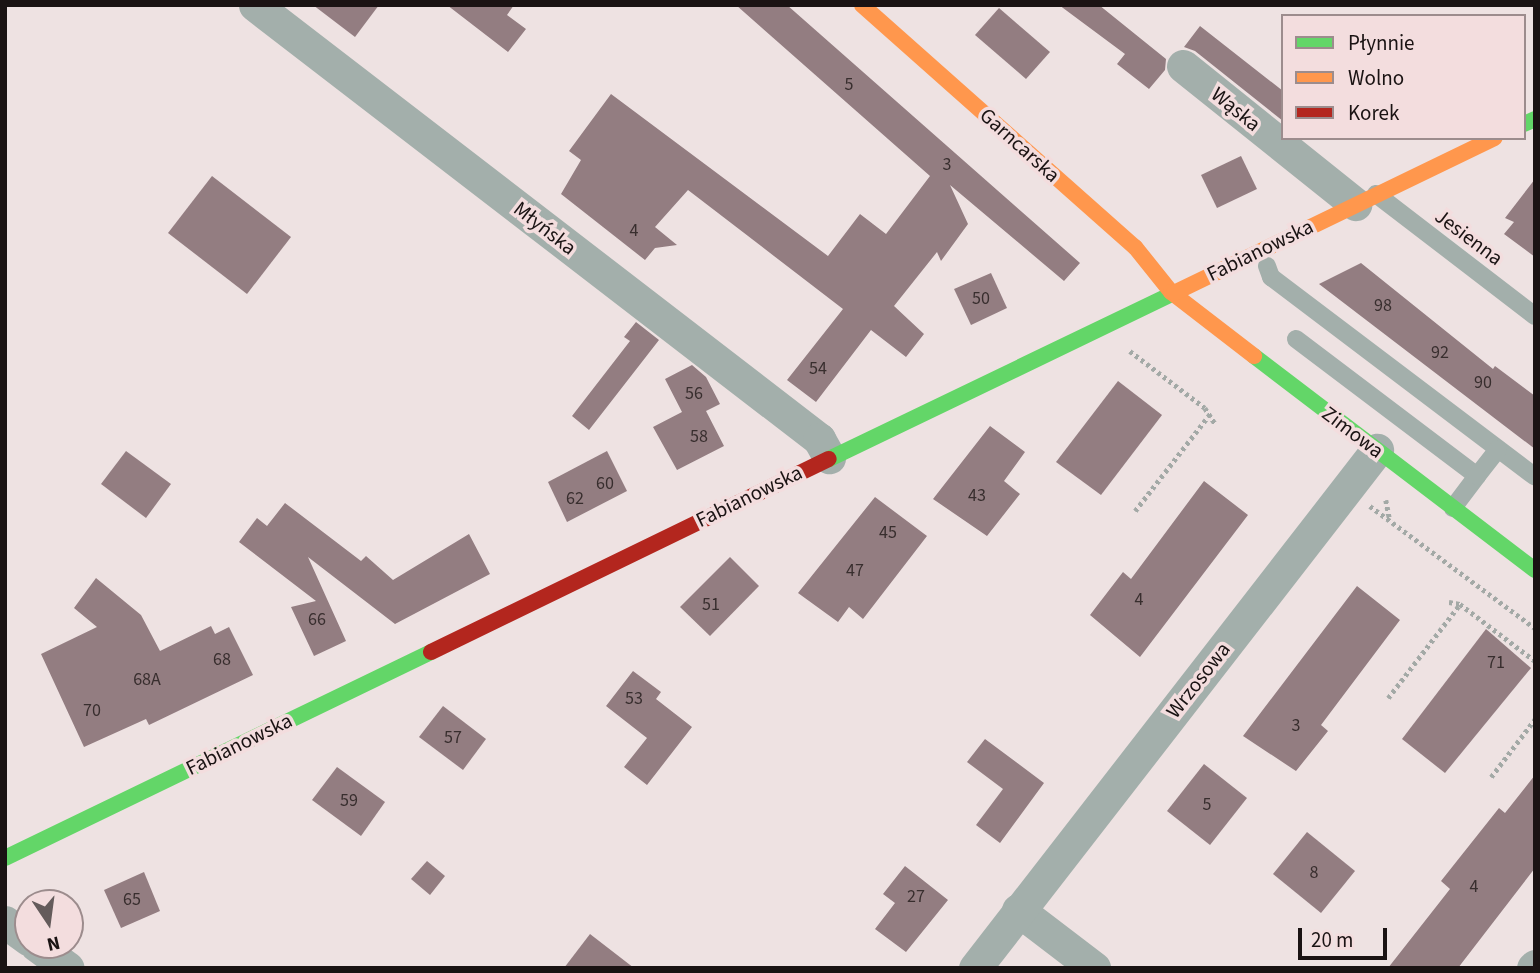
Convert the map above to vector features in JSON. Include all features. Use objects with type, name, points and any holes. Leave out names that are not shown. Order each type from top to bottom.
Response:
[{"type":"street","name":"Młyńska","points":[[255,5],[819,439],[829,457]]},
{"type":"street","name":"Garncarska","points":[[862,5],[1135,247],[1171,292]]},
{"type":"street","name":"Wąska","points":[[1183,66],[1281,137]]},
{"type":"street","name":"Wąska","points":[[1285,140],[1366,199]]},
{"type":"street","name":"Fabianowska","points":[[5,858],[829,457],[1490,140]]},
{"type":"street","name":"Zimowa","points":[[1171,292],[1535,570]]},
{"type":"street","name":"Wrzosowa","points":[[975,968],[1377,450]]},
{"type":"street","points":[[1018,910],[1094,968]]},
{"type":"lane","name":"Jesienna","points":[[1366,199],[1535,316]]},
{"type":"lane","points":[[1267,267],[1272,276],[1535,477]]},
{"type":"lane","points":[[1296,339],[1477,476]]},
{"type":"lane","points":[[1452,508],[1498,449]]},
{"type":"path","points":[[1122,345],[1210,414],[1216,425]]},
{"type":"path","points":[[1135,512],[1210,414]]},
{"type":"path","points":[[1348,488],[1535,628]]},
{"type":"path","points":[[1449,602],[1460,604],[1535,661]]},
{"type":"path","points":[[1388,698],[1460,604]]},
{"type":"path","points":[[1491,777],[1535,719]]},
{"type":"building","points":[[313,5],[379,5],[355,37]]},
{"type":"building","points":[[447,5],[514,5],[507,15],[526,29],[508,52]]},
{"type":"building","points":[[736,5],[787,5],[1080,263],[1064,281],[950,185],[968,224],[941,261],[937,252],[894,306],[924,334],[906,357],[871,330],[816,402],[787,380],[843,309],[688,190],[655,227],[677,245],[655,248],[645,260],[561,194],[581,160],[569,151],[611,94],[828,256],[860,214],[886,234],[930,176]]},
{"type":"building","points":[[1059,5],[1099,5],[1166,59],[1165,70],[1149,89],[1117,64],[1125,54]]},
{"type":"building","points":[[999,8],[1050,52],[1026,79],[975,35]]},
{"type":"building","points":[[1200,26],[1281,89],[1281,119],[1195,51],[1184,47]]},
{"type":"building","points":[[1241,156],[1257,189],[1217,208],[1201,175]]},
{"type":"building","points":[[212,176],[291,237],[247,294],[168,233]]},
{"type":"building","points":[[1535,179],[1535,257],[1504,234],[1514,222],[1505,218]]},
{"type":"building","points":[[1361,263],[1493,369],[1495,366],[1535,396],[1535,449],[1319,284]]},
{"type":"building","points":[[991,273],[1007,308],[971,325],[954,289]]},
{"type":"building","points":[[636,322],[659,340],[589,430],[572,416],[630,341],[624,337]]},
{"type":"building","points":[[692,365],[706,377],[720,404],[706,411],[724,446],[677,470],[653,427],[682,412],[665,379]]},
{"type":"building","points":[[1118,381],[1162,415],[1101,495],[1056,462]]},
{"type":"building","points":[[990,426],[1025,452],[1004,481],[1020,494],[987,536],[933,499]]},
{"type":"building","points":[[126,451],[171,484],[146,518],[101,484]]},
{"type":"building","points":[[607,451],[627,491],[567,522],[548,482]]},
{"type":"building","points":[[1204,481],[1248,515],[1140,657],[1090,615],[1123,572],[1131,579]]},
{"type":"building","points":[[875,497],[927,536],[863,619],[849,607],[838,622],[798,593]]},
{"type":"building","points":[[285,503],[361,561],[366,556],[393,580],[469,534],[490,574],[395,624],[308,557],[346,641],[314,656],[291,607],[316,601],[239,542],[257,518],[267,526]]},
{"type":"building","points":[[730,557],[759,586],[710,636],[680,607]]},
{"type":"building","points":[[96,578],[141,615],[160,651],[211,626],[215,634],[229,627],[253,675],[149,725],[146,719],[84,747],[41,654],[97,627],[74,608]]},
{"type":"building","points":[[1357,586],[1400,620],[1321,725],[1328,731],[1296,771],[1243,736]]},
{"type":"building","points":[[1486,629],[1531,668],[1445,773],[1402,739]]},
{"type":"building","points":[[633,671],[661,692],[656,699],[692,727],[647,785],[624,767],[647,738],[606,706]]},
{"type":"building","points":[[443,706],[486,739],[463,770],[419,737]]},
{"type":"building","points":[[985,739],[1044,783],[1000,843],[976,825],[1003,789],[967,762]]},
{"type":"building","points":[[1204,764],[1247,798],[1210,845],[1167,811]]},
{"type":"building","points":[[337,767],[385,802],[361,836],[312,800]]},
{"type":"building","points":[[1535,775],[1535,868],[1458,968],[1388,968],[1450,889],[1441,881],[1499,808],[1505,813]]},
{"type":"building","points":[[1307,832],[1355,871],[1321,913],[1273,874]]},
{"type":"building","points":[[427,861],[445,876],[430,895],[411,879]]},
{"type":"building","points":[[905,866],[948,900],[906,952],[875,929],[895,903],[883,894]]},
{"type":"building","points":[[144,872],[160,911],[121,928],[104,890]]},
{"type":"building","points":[[590,934],[634,968],[564,968]]},
{"type":"traffic: fast","points":[[1526,123],[1535,119]]},
{"type":"traffic: fast","points":[[829,459],[1174,293]]},
{"type":"traffic: fast","points":[[1254,356],[1535,570]]},
{"type":"traffic: fast","points":[[5,858],[431,652]]},
{"type":"traffic: slow","points":[[862,5],[1135,247],[1171,292],[1254,356]]},
{"type":"traffic: slow","points":[[1174,293],[1490,140]]},
{"type":"traffic: jam","points":[[431,652],[829,459]]}]
